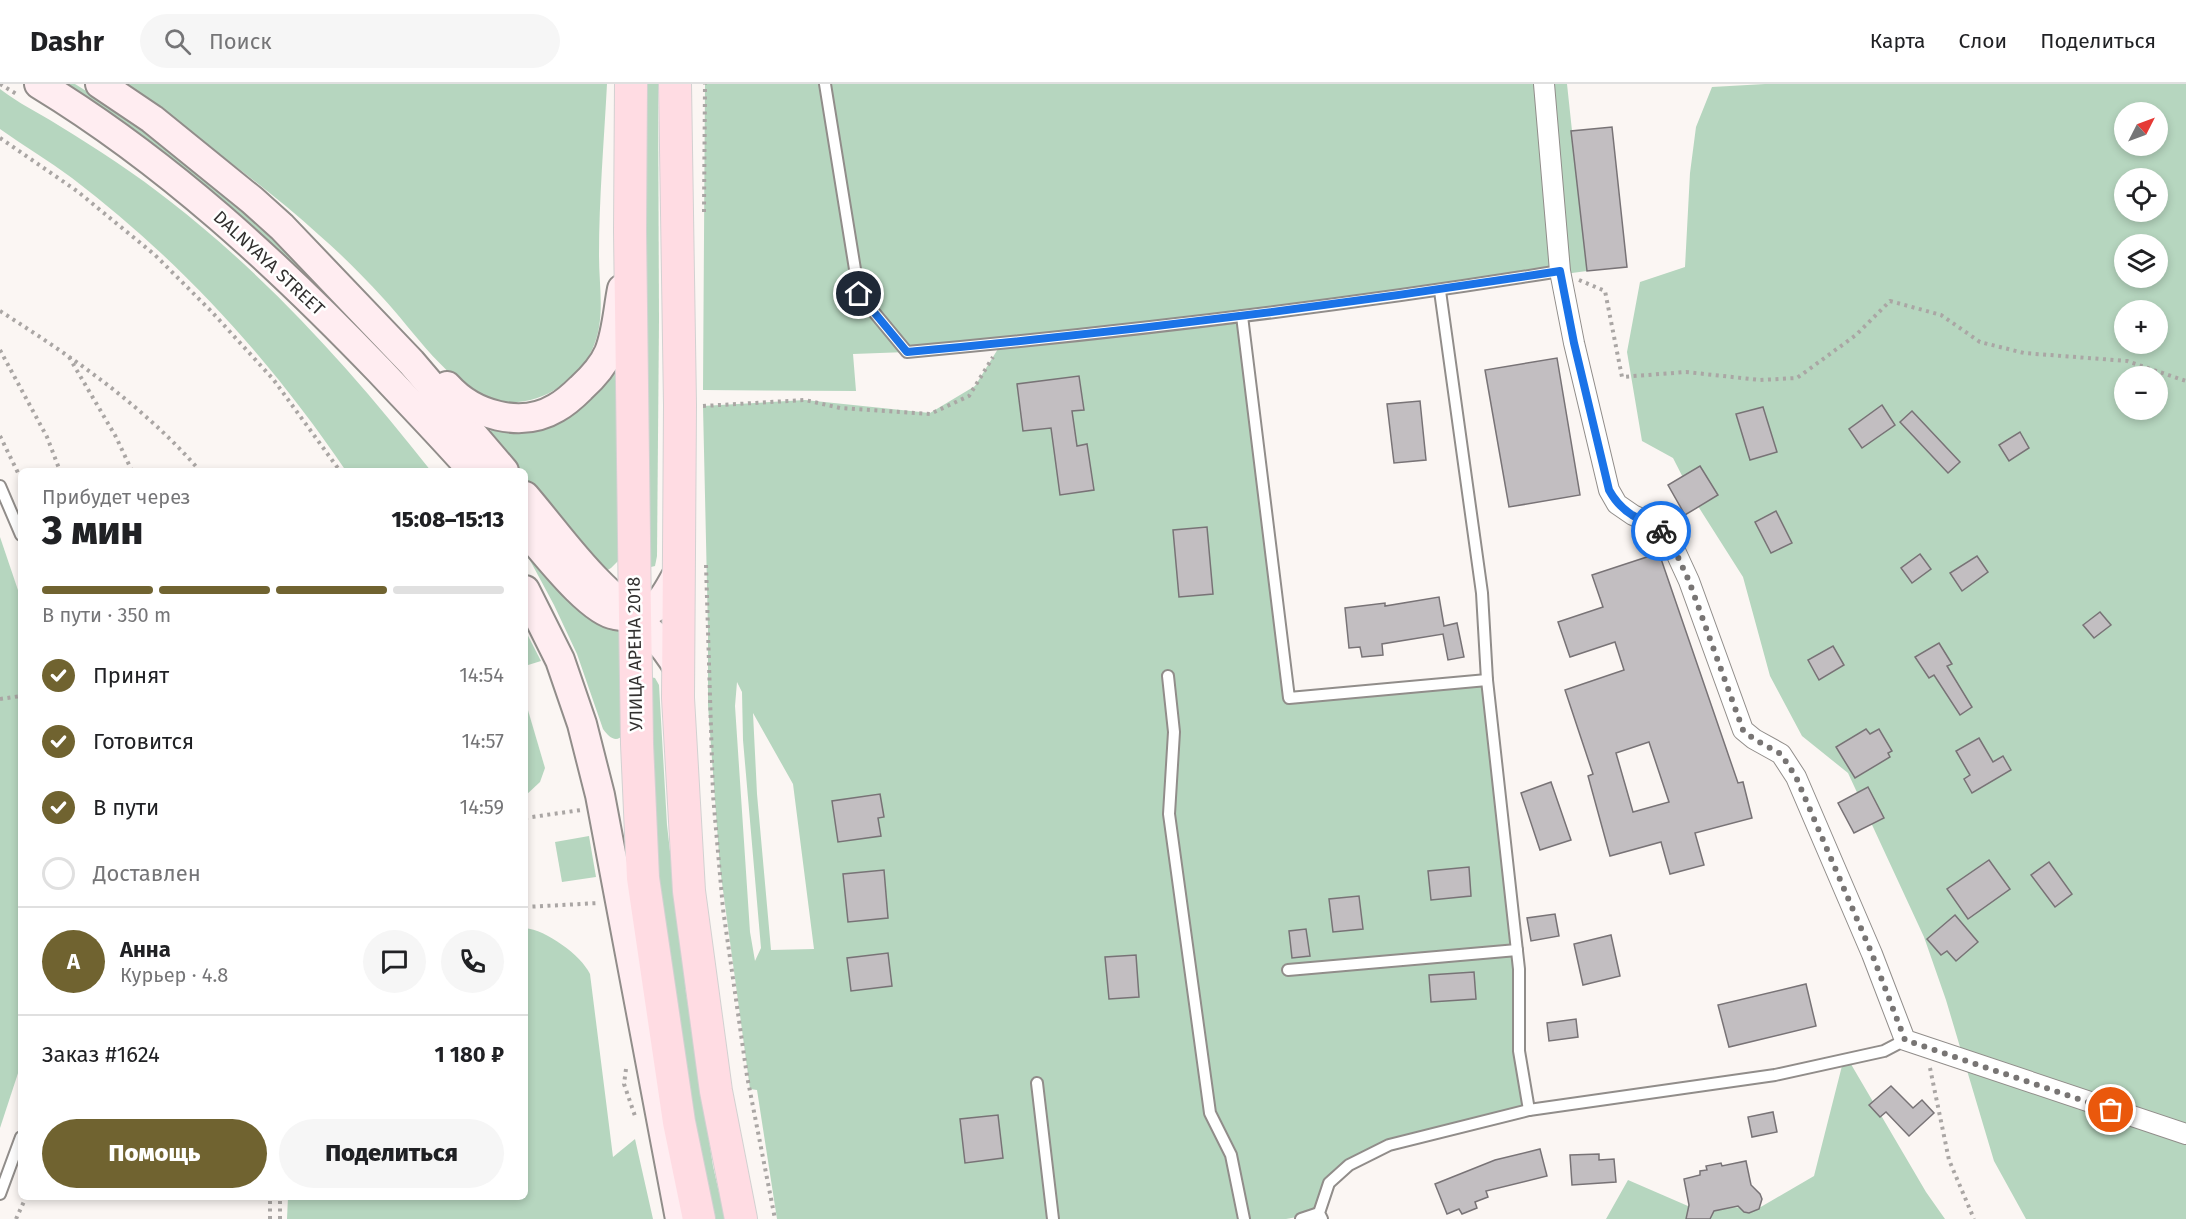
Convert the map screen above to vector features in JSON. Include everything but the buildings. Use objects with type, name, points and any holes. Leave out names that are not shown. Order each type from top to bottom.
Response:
[{"type":"main road","name":"DALNYAYA STREET","points":[[39,84],[66,100],[204,203],[263,255],[342,332],[470,468]]},
{"type":"main road","name":"DALNYAYA STREET","points":[[100,84],[152,119],[282,227],[411,362],[501,468]]},
{"type":"main road","name":"УЛИЦА АРЕНА 2018","points":[[631,84],[630,231],[635,615],[637,744],[643,878],[679,1122],[699,1219]]},
{"type":"main road","points":[[675,84],[680,405],[678,698],[689,891],[716,1091],[741,1219]]},
{"type":"main road","points":[[282,227],[340,270],[459,399],[483,412],[508,417],[536,416],[555,409],[592,378],[609,353],[616,327],[630,231]]},
{"type":"main road","points":[[342,332],[449,468]]},
{"type":"main road","points":[[528,500],[596,580],[635,615],[666,648],[678,668]]},
{"type":"main road","points":[[528,533],[574,585],[596,605],[613,615],[635,615],[652,610],[678,573]]},
{"type":"main road","points":[[528,596],[560,660],[582,724],[600,795],[655,1097],[680,1219]]},
{"type":"street","points":[[1544,84],[1560,271],[1574,343],[1609,490],[1617,504],[1633,515],[1655,525],[1671,542],[1689,581],[1743,730],[1781,754],[1796,777],[1872,954],[1905,1040],[2186,1134]]},
{"type":"lane","points":[[825,84],[859,294],[907,352],[1001,344],[1242,316],[1440,291],[1560,271]]},
{"type":"lane","points":[[1440,291],[1482,593],[1486,680],[1517,950],[1519,1051],[1528,1110]]},
{"type":"lane","points":[[1242,316],[1289,698],[1486,680]]},
{"type":"lane","points":[[0,486],[18,526]]},
{"type":"lane","points":[[1168,676],[1174,732],[1169,814],[1210,1113],[1231,1155],[1244,1219]]},
{"type":"lane","points":[[1288,970],[1517,950]]},
{"type":"lane","points":[[1301,1219],[1320,1216],[1329,1182],[1349,1164],[1389,1145],[1528,1110],[1775,1075],[1884,1051],[1905,1040]]},
{"type":"lane","points":[[1037,1083],[1053,1219]]},
{"type":"lane","points":[[0,1194],[18,1145]]},
{"type":"path","points":[[0,138],[77,191],[155,255],[211,311],[273,380],[338,468]]},
{"type":"path","points":[[1560,271],[1605,291],[1622,377],[1686,372],[1760,380],[1797,378],[1856,335],[1890,301],[1941,315],[1980,342],[2002,348],[2024,353],[2127,361],[2186,381]]},
{"type":"path","points":[[0,311],[67,353],[121,394],[197,468]]},
{"type":"path","points":[[680,405],[806,400],[840,408],[930,414],[969,396],[1001,344]]},
{"type":"path","points":[[0,351],[46,437],[59,468]]},
{"type":"path","points":[[67,353],[116,437],[131,468]]},
{"type":"path","points":[[0,436],[18,473]]},
{"type":"path","points":[[0,699],[18,696]]},
{"type":"path","points":[[713,795],[723,909],[747,1076],[775,1219]]},
{"type":"path","points":[[528,818],[589,808]]},
{"type":"path","points":[[528,907],[607,903]]},
{"type":"path","points":[[1925,1047],[1949,1160],[1974,1219]]},
{"type":"path","points":[[16,1219],[25,1200]]},
{"type":"path","points":[[270,1200],[270,1219]]},
{"type":"path","points":[[280,1200],[280,1219]]},
{"type":"green space","points":[[54,84],[75,84],[107,104],[236,201],[352,312],[488,468]]},
{"type":"green space","points":[[121,84],[607,84],[600,213],[601,304],[596,339],[585,363],[563,384],[550,392],[521,402],[491,399],[476,392],[446,370],[360,273],[295,214],[222,156]]},
{"type":"green space","points":[[643,84],[658,84],[657,556],[655,566],[647,568]]},
{"type":"green space","points":[[705,84],[1567,84],[1587,271],[1243,316],[1289,698],[1487,680],[1517,950],[1529,1110],[1349,1164],[1319,1213],[1286,1219],[777,1219],[757,1090],[750,1089],[720,868],[708,705],[703,406],[805,400],[930,413],[975,386],[1001,344],[853,354],[856,391],[703,390]],"holes":[[[737,682],[742,692],[743,740],[761,948],[755,961],[750,932],[735,706]],[[753,713],[793,784],[814,949],[771,950],[757,794]]]},
{"type":"green space","points":[[1765,84],[2186,84],[2186,1219],[2026,1219],[1994,1161],[1946,1000],[1924,937],[1848,773],[1802,736],[1770,676],[1743,577],[1696,503],[1673,458],[1642,441],[1627,352],[1640,282],[1685,267],[1690,173],[1696,127],[1712,87]]},
{"type":"green space","points":[[0,89],[116,162],[171,202],[243,263],[309,329],[372,398],[429,468],[344,468],[317,430],[254,351],[186,277],[112,210],[63,172],[0,129]]},
{"type":"green space","points":[[617,369],[620,559],[611,568],[606,571],[528,488],[528,468],[511,468],[487,440],[493,425]]},
{"type":"green space","points":[[0,537],[18,590],[18,1073],[0,1128]]},
{"type":"green space","points":[[528,553],[620,628],[624,734],[618,739],[610,737],[603,729],[577,654]]},
{"type":"green space","points":[[528,636],[541,661],[528,665]]},
{"type":"green space","points":[[650,677],[655,678],[659,685],[667,825],[686,993],[713,1166],[725,1219],[712,1219],[658,912]]},
{"type":"green space","points":[[528,710],[545,768],[540,782],[528,793]]},
{"type":"green space","points":[[589,836],[596,877],[562,882],[555,842]]},
{"type":"green space","points":[[528,929],[552,938],[579,959],[590,974],[613,1157],[635,1139],[653,1219],[287,1219],[288,1200],[528,1200]]},
{"type":"green space","points":[[1845,1054],[1926,1192],[1945,1219],[1606,1219],[1628,1180],[1688,1206],[1759,1208],[1814,1176]]},
{"type":"way so far","points":[[1661,531],[1671,542],[1689,581],[1743,730],[1781,754],[1796,777],[1872,954],[1905,1040],[2111,1110]]},
{"type":"route","points":[[859,294],[907,352],[1001,344],[1242,316],[1440,291],[1560,271],[1574,343],[1609,490],[1617,504],[1633,515],[1655,525],[1661,531]]}]
